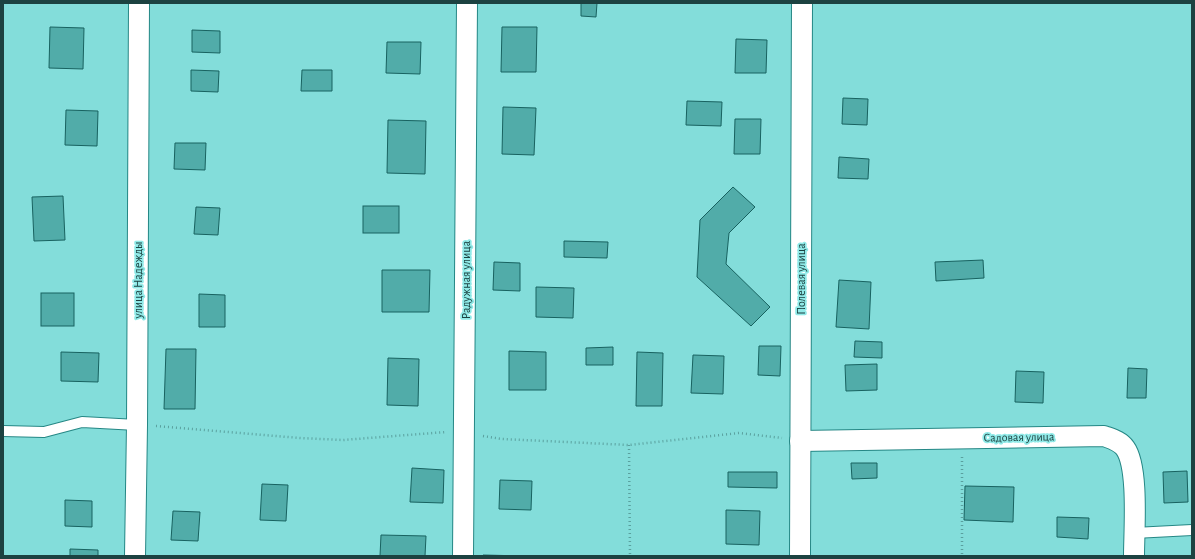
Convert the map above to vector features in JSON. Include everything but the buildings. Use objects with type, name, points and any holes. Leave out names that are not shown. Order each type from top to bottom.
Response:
[{"type":"street","name":"улица Надежды","points":[[135,556],[138,425],[139,3]]},
{"type":"street","name":"Радужная улица","points":[[463,556],[467,3]]},
{"type":"street","name":"Полевая улица","points":[[800,556],[802,3]]},
{"type":"street","name":"Садовая улица","points":[[800,440],[1104,436],[1116,440],[1125,448],[1132,461],[1134,476],[1134,556]]},
{"type":"lane","points":[[3,431],[44,432],[82,422],[138,425]]},
{"type":"lane","points":[[1134,533],[1192,530]]},
{"type":"path","points":[[962,438],[962,556]]},
{"type":"path","points":[[629,445],[630,556]]}]
